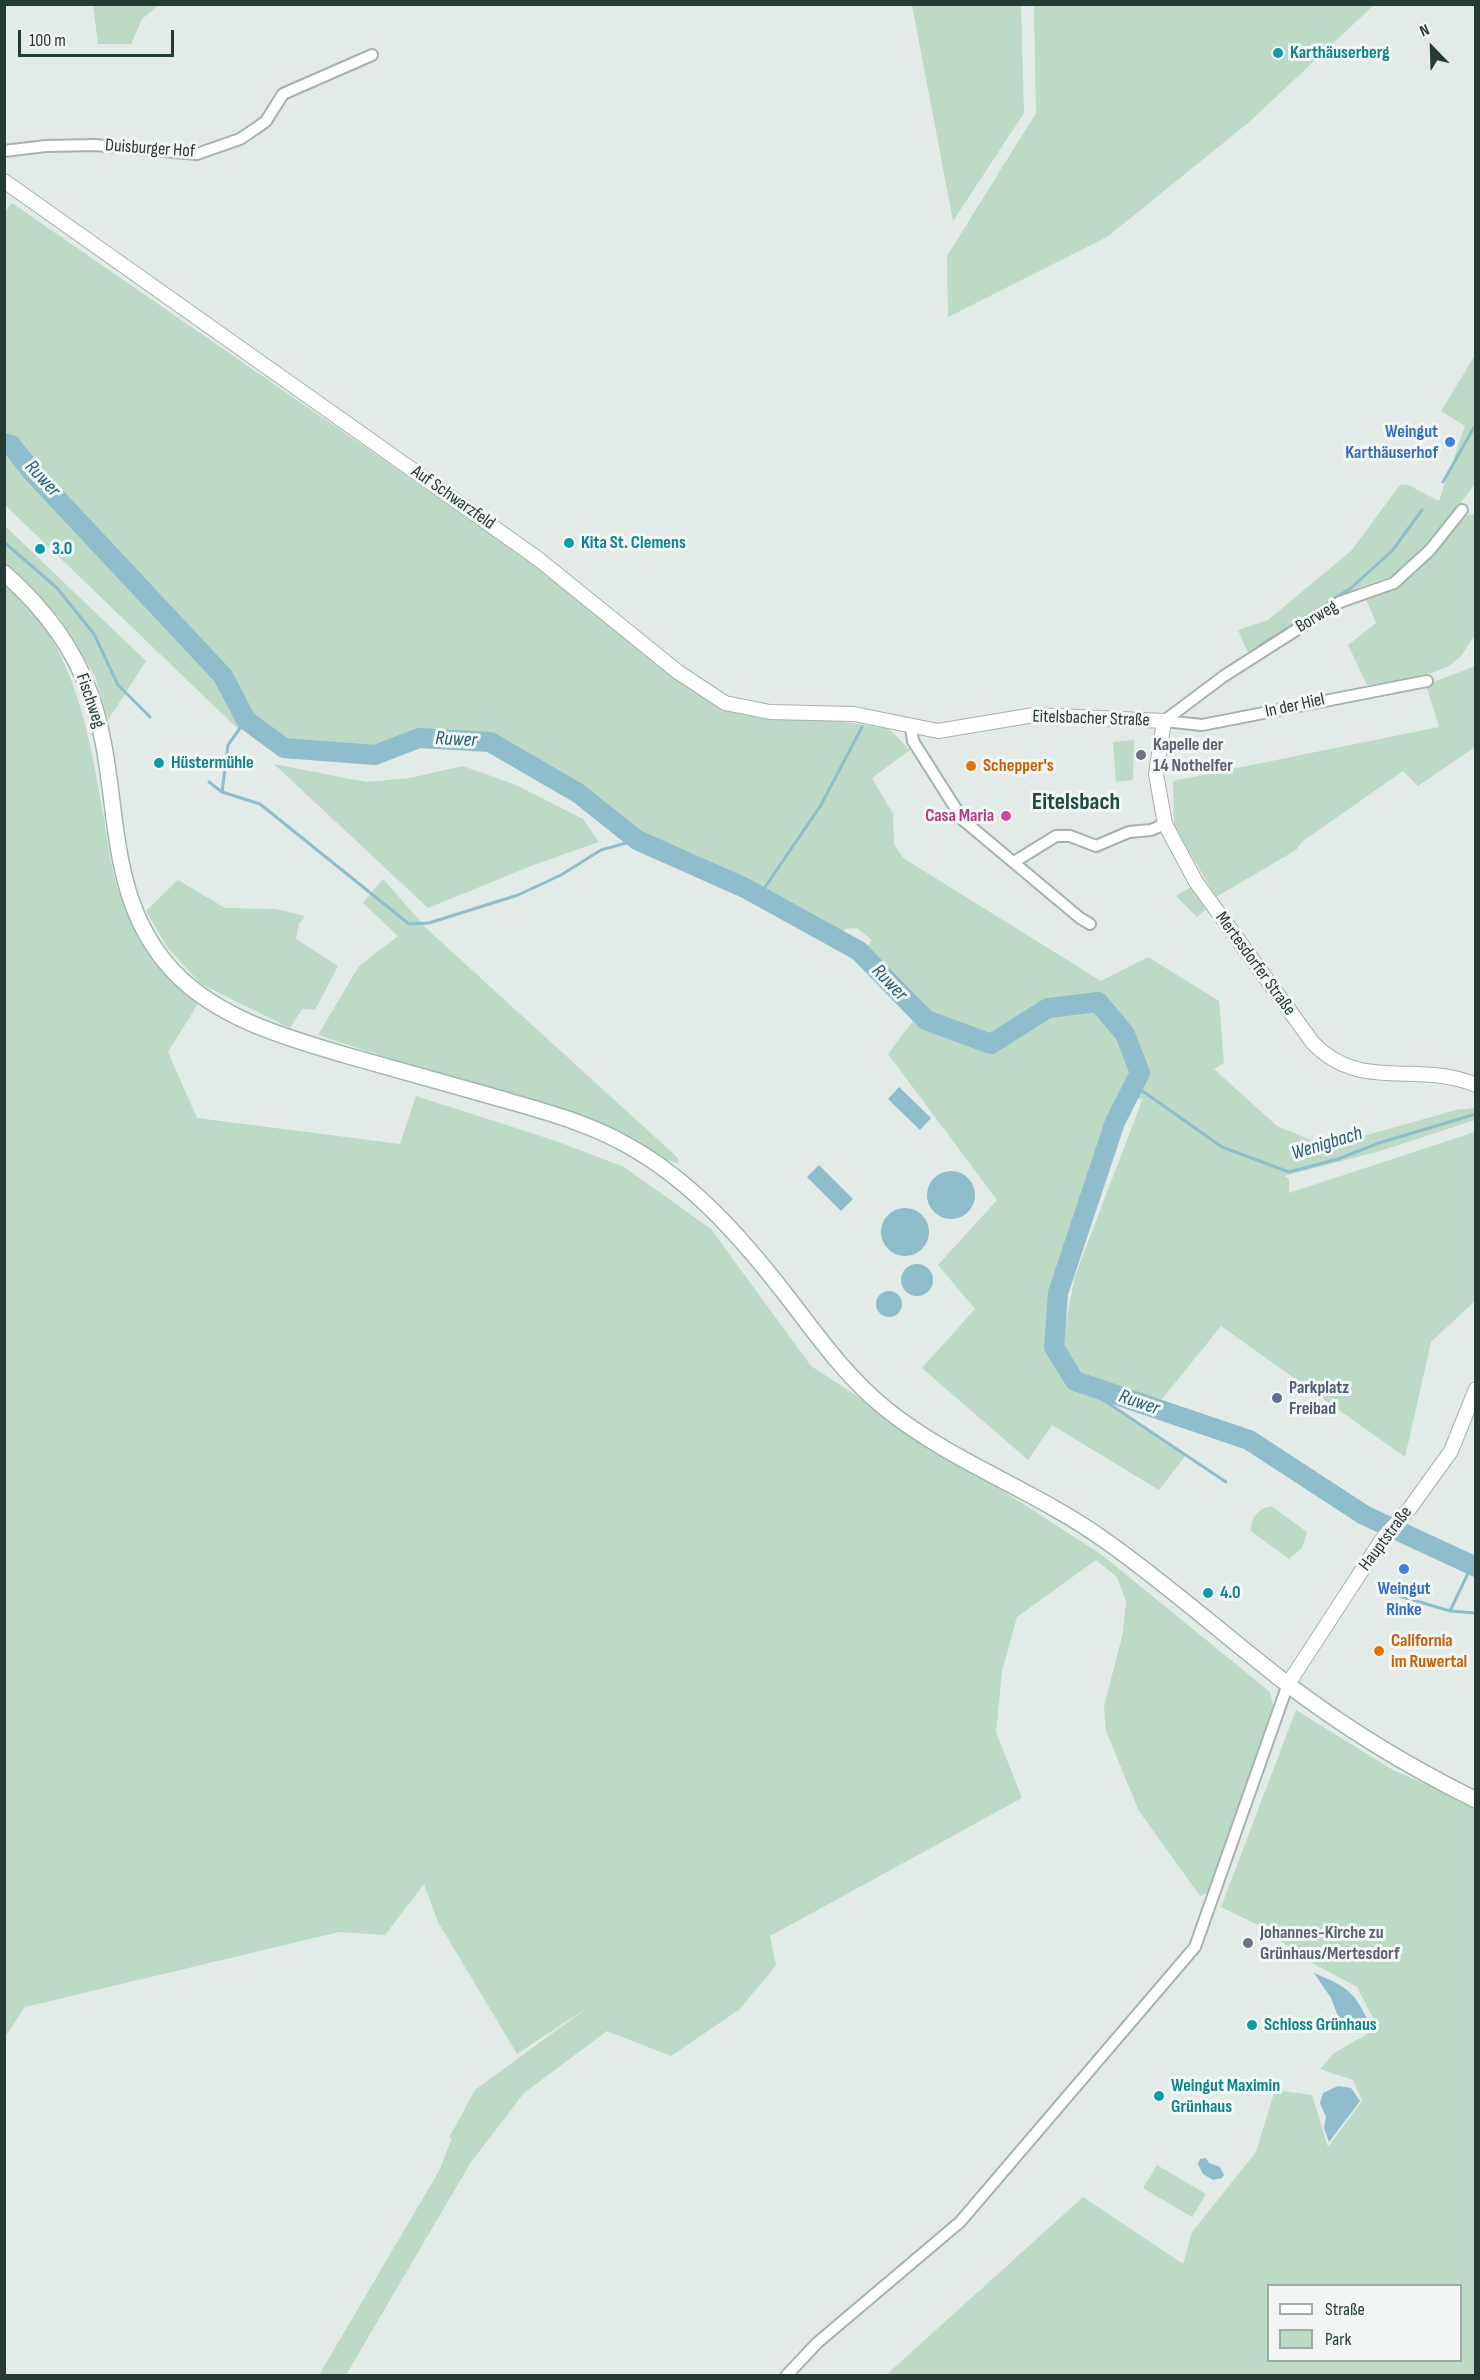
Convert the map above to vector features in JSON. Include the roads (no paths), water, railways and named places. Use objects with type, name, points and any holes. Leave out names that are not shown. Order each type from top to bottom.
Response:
[{"type":"main road","name":"Fischweg","points":[[4,573],[41,609],[76,661],[91,695],[106,759],[125,884],[137,919],[171,969],[194,991],[219,1007],[279,1036],[552,1113],[623,1142],[666,1170],[728,1226],[827,1350],[885,1409],[948,1450],[1047,1504],[1104,1539],[1288,1684],[1402,1761],[1476,1800]]},
{"type":"street","name":"Duisburger Hof","points":[[4,152],[46,146],[95,145],[197,154],[240,139],[255,129],[266,121],[282,94],[372,55]]},
{"type":"street","name":"Auf Schwarzfeld","points":[[4,181],[537,558],[678,672],[714,697],[748,709],[854,714],[911,727]]},
{"type":"street","name":"Borweg","points":[[1164,721],[1224,676],[1340,602],[1394,583],[1430,550],[1462,510]]},
{"type":"street","name":"In der Hiel","points":[[1164,721],[1202,724],[1427,681]]},
{"type":"street","name":"Eitelsbacher Straße","points":[[911,727],[947,730],[1047,715],[1164,721]]},
{"type":"street","name":"Mertesdorfer Straße","points":[[1164,721],[1156,774],[1165,824],[1196,882],[1319,1050],[1334,1061],[1361,1072],[1431,1073],[1476,1085]]},
{"type":"street","points":[[911,727],[916,746],[963,820],[1090,924]]},
{"type":"street","points":[[1014,862],[1056,836],[1070,836],[1096,846],[1129,832],[1151,830],[1165,824]]},
{"type":"street","name":"Hauptstraße","points":[[1288,1684],[1383,1538],[1451,1451],[1475,1392]]},
{"type":"street","points":[[786,2376],[817,2343],[960,2222],[1195,1947],[1288,1684]]},
{"type":"water","points":[[899,1087],[931,1118],[920,1130],[888,1099]]},
{"type":"water","points":[[819,1165],[853,1199],[841,1211],[807,1177]]},
{"type":"water","points":[[946,1171],[956,1171],[968,1178],[975,1190],[975,1200],[968,1212],[956,1219],[946,1219],[931,1208],[927,1200],[927,1190],[938,1175]]},
{"type":"water","points":[[900,1208],[910,1208],[922,1215],[929,1227],[929,1237],[922,1249],[910,1256],[900,1256],[885,1245],[881,1237],[881,1227],[892,1212]]},
{"type":"water","points":[[917,1264],[928,1269],[933,1280],[928,1291],[917,1296],[906,1291],[901,1280],[906,1269]]},
{"type":"water","points":[[889,1291],[898,1295],[902,1304],[898,1313],[889,1317],[880,1313],[876,1304],[880,1295]]},
{"type":"water","points":[[1314,1973],[1343,1987],[1355,1998],[1371,2026],[1366,2032],[1344,2032],[1331,1998]]},
{"type":"water","points":[[1338,2086],[1351,2088],[1360,2101],[1329,2142],[1324,2128],[1326,2117],[1320,2103],[1323,2093]]},
{"type":"water","points":[[1206,2158],[1209,2163],[1220,2167],[1224,2175],[1222,2178],[1213,2180],[1203,2174],[1198,2164],[1200,2159]]},
{"type":"waterway","points":[[1443,482],[1476,424]]},
{"type":"waterway","name":"Ruwer","points":[[4,443],[11,445],[33,473],[223,676],[246,720],[284,748],[375,755],[419,738],[490,742],[578,793],[637,840],[745,888],[859,951],[926,1020],[991,1044],[1048,1008],[1098,1002],[1125,1034],[1140,1073],[1115,1122],[1058,1293],[1054,1347],[1075,1381],[1249,1440],[1364,1515],[1476,1567]]},
{"type":"waterway","points":[[1258,647],[1351,588],[1392,551],[1422,510]]},
{"type":"waterway","points":[[4,542],[57,588],[94,634],[118,685],[150,717]]},
{"type":"waterway","points":[[222,792],[228,745],[246,720]]},
{"type":"waterway","points":[[759,896],[821,805],[862,727]]},
{"type":"waterway","points":[[209,782],[222,792],[260,804],[409,924],[429,923],[518,895],[561,875],[601,850],[637,840]]},
{"type":"waterway","name":"Wenigbach","points":[[1134,1085],[1222,1147],[1289,1172],[1338,1159],[1379,1143],[1476,1114]]},
{"type":"waterway","points":[[1075,1381],[1226,1482]]},
{"type":"waterway","points":[[1450,1611],[1472,1565]]},
{"type":"waterway","points":[[1386,1592],[1450,1611],[1476,1613]]},
{"type":"place","name":"Karthäuserberg","points":[[1278,53]]},
{"type":"place","name":"Weingut Karthäuserhof","points":[[1450,442]]},
{"type":"place","name":"Kita St. Clemens","points":[[569,543]]},
{"type":"place","name":"3.0","points":[[40,549]]},
{"type":"place","name":"Kapelle der 14 Nothelfer","points":[[1141,755]]},
{"type":"place","name":"Hüstermühle","points":[[159,763]]},
{"type":"place","name":"Schepper's","points":[[971,766]]},
{"type":"place","name":"Casa Maria","points":[[1006,816]]},
{"type":"place","name":"Parkplatz Freibad","points":[[1277,1398]]},
{"type":"place","name":"Weingut Rinke","points":[[1404,1569]]},
{"type":"place","name":"4.0","points":[[1208,1593]]},
{"type":"place","name":"California im Ruwertal","points":[[1379,1651]]},
{"type":"place","name":"Johannes-Kirche zu Grünhaus/Mertesdorf","points":[[1248,1943]]},
{"type":"place","name":"Schloss Grünhaus","points":[[1252,2025]]},
{"type":"place","name":"Weingut Maximin Grünhaus","points":[[1159,2096]]},
{"type":"district","name":"Eitelsbach","points":[[1076,803]]}]
